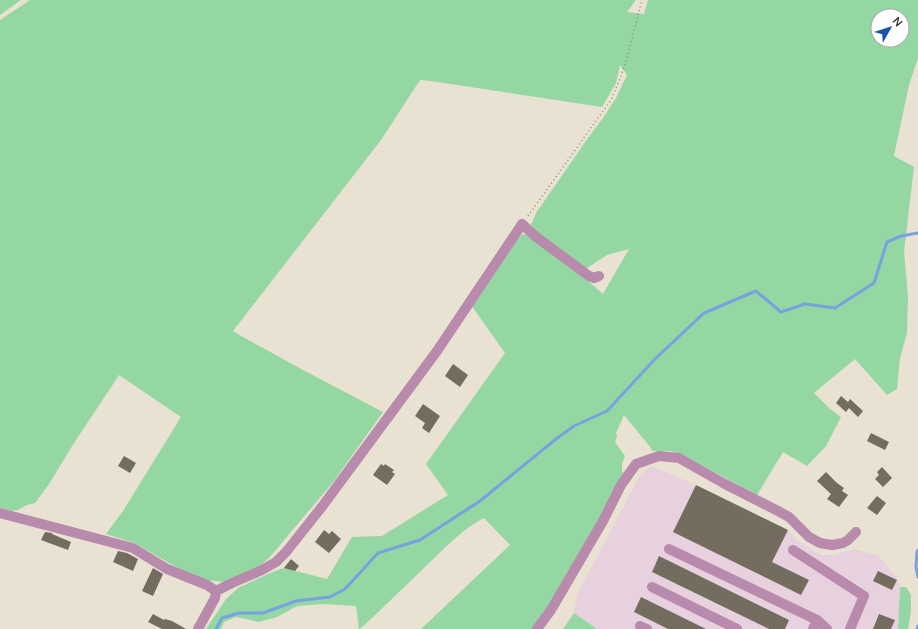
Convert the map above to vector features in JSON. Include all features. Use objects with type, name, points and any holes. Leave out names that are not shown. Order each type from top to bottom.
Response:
[{"type":"street","points":[[216,591],[262,570],[276,562],[286,552],[437,351],[522,224],[535,236],[588,276],[594,278],[599,276]]},
{"type":"street","points":[[537,629],[551,610],[603,521],[621,485],[636,464],[659,456],[679,458],[722,483],[778,511],[788,517],[808,537],[820,543],[832,545],[843,543],[856,532]]},
{"type":"street","points":[[0,513],[133,548],[167,569],[207,585],[216,591]]},
{"type":"street","points":[[670,549],[827,629]]},
{"type":"street","points":[[793,550],[864,596],[850,629]]},
{"type":"street","points":[[652,587],[737,629]]},
{"type":"street","points":[[198,629],[215,598],[216,591]]},
{"type":"path","points":[[522,224],[611,100],[627,58],[642,0]]},
{"type":"shaded area","points":[[654,467],[696,485],[788,530],[798,541],[821,555],[832,555],[854,549],[879,556],[897,578],[900,587],[898,629],[597,629],[574,613],[577,595],[639,477],[649,468]]},
{"type":"green space","points":[[0,0],[21,0],[0,15]]},
{"type":"green space","points":[[30,0],[636,0],[627,12],[644,14],[648,0],[918,0],[918,58],[909,85],[894,156],[914,167],[904,252],[908,296],[907,333],[900,358],[897,389],[887,395],[855,359],[814,393],[830,409],[841,417],[826,446],[807,466],[783,452],[757,495],[681,454],[670,451],[652,451],[624,415],[616,433],[617,436],[615,442],[625,456],[622,464],[622,471],[624,474],[535,629],[421,629],[510,545],[484,518],[476,522],[454,539],[360,629],[356,606],[324,604],[297,606],[277,617],[259,622],[236,617],[224,622],[221,629],[206,629],[226,599],[238,588],[284,568],[327,579],[352,537],[382,536],[448,495],[426,464],[505,353],[471,305],[518,237],[523,234],[528,235],[574,269],[603,294],[629,249],[607,255],[584,270],[536,233],[531,225],[536,213],[616,98],[627,75],[620,65],[616,83],[602,107],[420,80],[381,140],[233,331],[383,412],[334,481],[269,558],[260,566],[223,582],[207,580],[181,570],[135,543],[106,534],[123,511],[181,417],[119,375],[49,484],[35,503],[12,511],[0,508],[0,20]]},
{"type":"green space","points":[[900,587],[906,587],[911,595],[911,611],[908,629],[898,629]]},
{"type":"green space","points":[[574,613],[597,629],[563,629]]},
{"type":"building","points":[[453,364],[468,375],[460,387],[445,376]]},
{"type":"building","points":[[841,396],[848,402],[850,399],[863,411],[858,417],[849,408],[846,412],[836,403]]},
{"type":"building","points":[[423,404],[440,416],[429,433],[422,428],[425,423],[415,416]]},
{"type":"building","points":[[871,433],[889,442],[885,450],[867,441]]},
{"type":"building","points":[[124,456],[136,463],[130,473],[118,466]]},
{"type":"building","points":[[381,464],[384,466],[385,464],[394,470],[392,472],[395,474],[387,485],[373,475]]},
{"type":"building","points":[[882,467],[892,478],[883,487],[875,479],[879,475],[877,472]]},
{"type":"building","points":[[826,472],[844,488],[842,491],[848,495],[839,507],[827,499],[831,494],[817,481]]},
{"type":"building","points":[[696,485],[788,530],[772,562],[809,580],[801,595],[673,532]]},
{"type":"building","points":[[877,496],[886,503],[877,515],[867,508]]},
{"type":"building","points":[[324,530],[329,534],[332,531],[341,539],[329,553],[315,542]]},
{"type":"building","points":[[45,532],[52,533],[71,542],[68,550],[41,540]]},
{"type":"building","points":[[118,551],[127,553],[138,559],[133,571],[113,562]]},
{"type":"building","points":[[659,556],[789,620],[785,629],[769,629],[652,572]]},
{"type":"building","points":[[291,559],[299,566],[295,571],[284,568]]},
{"type":"building","points":[[153,568],[163,574],[153,596],[142,591]]},
{"type":"building","points":[[878,571],[897,580],[892,590],[873,581]]},
{"type":"building","points":[[641,597],[706,629],[668,629],[634,612]]},
{"type":"building","points":[[153,614],[164,620],[172,621],[186,629],[162,629],[148,622]]},
{"type":"building","points":[[879,614],[895,620],[891,629],[873,629]]},
{"type":"waterway","points":[[216,629],[222,618],[239,613],[263,613],[296,601],[330,597],[345,589],[378,553],[420,540],[480,501],[574,426],[607,411],[655,359],[704,313],[756,291],[781,312],[805,304],[835,308],[874,283],[887,242],[901,236],[918,233]]},
{"type":"waterway","points":[[918,550],[916,567],[918,577]]}]
